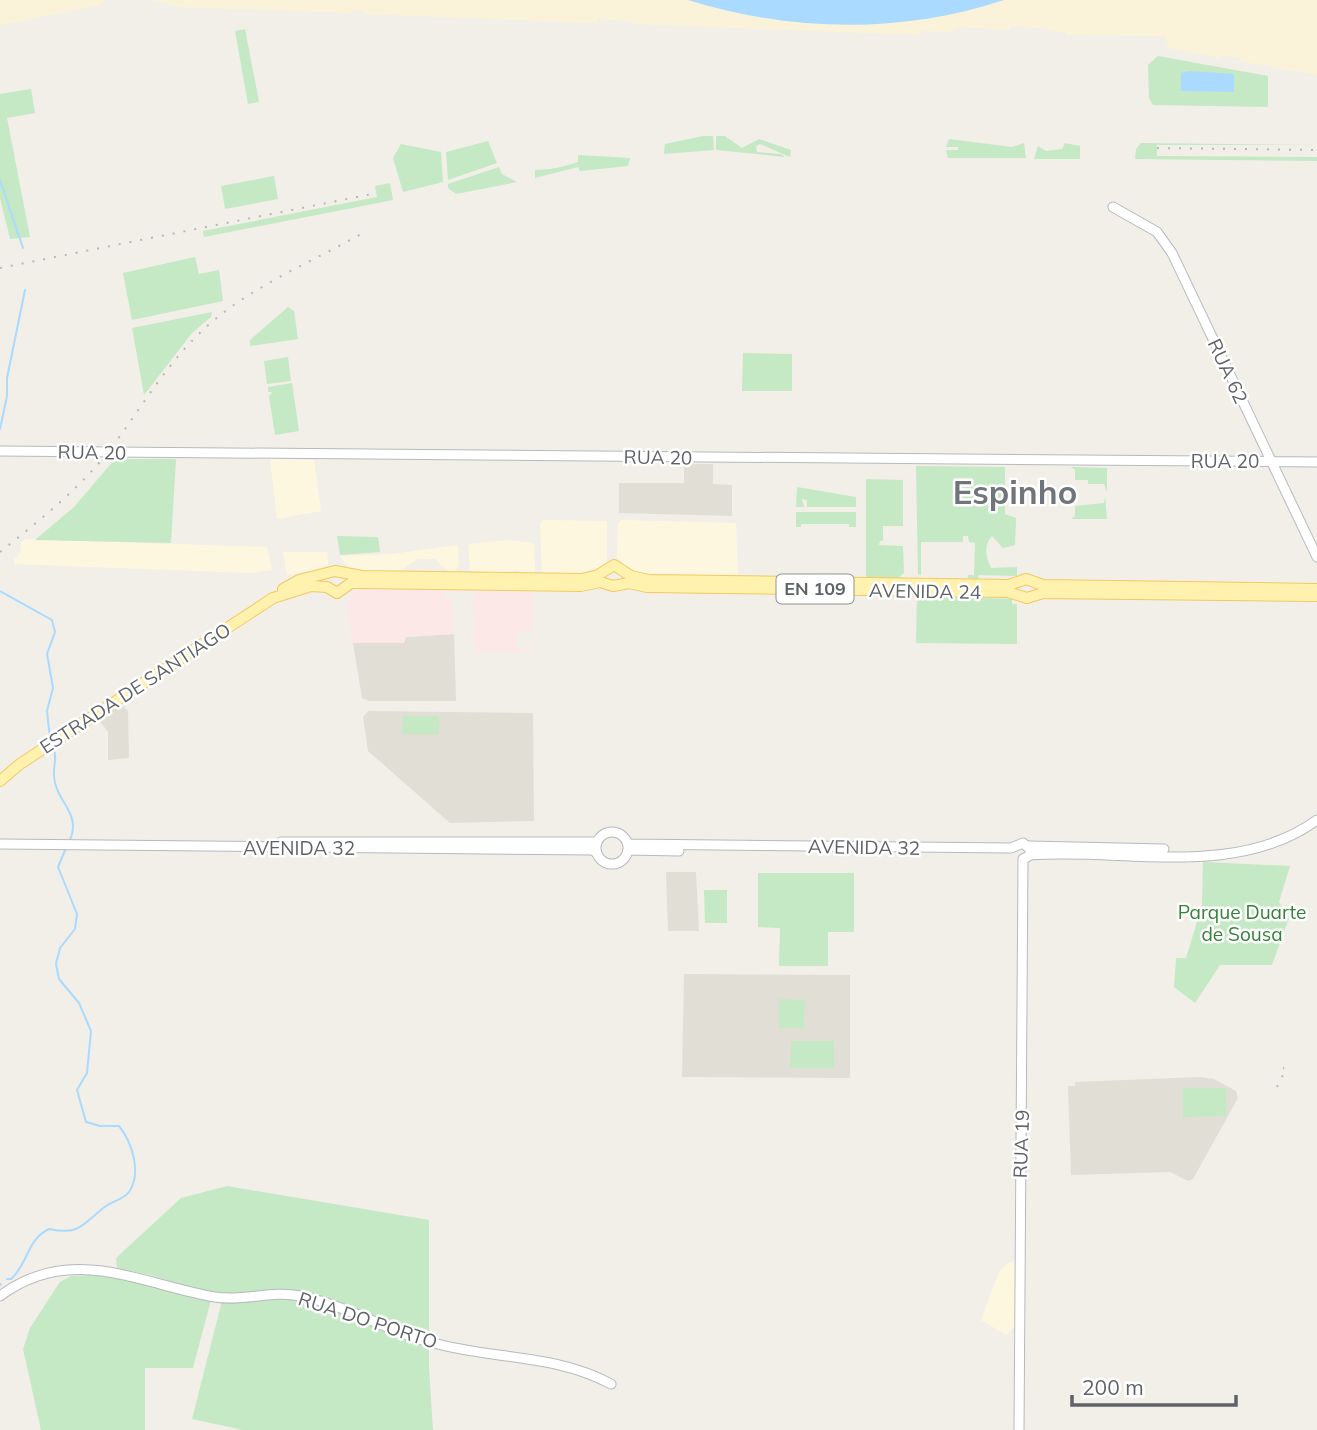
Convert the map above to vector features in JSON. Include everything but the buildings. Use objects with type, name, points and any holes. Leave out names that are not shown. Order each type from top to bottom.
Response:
[{"type":"main road","name":"RUA 62","points":[[1113,207],[1143,222],[1166,243],[1317,557]]},
{"type":"main road","name":"RUA 20","points":[[0,451],[1317,462]]},
{"type":"main road","name":"AVENIDA 24","points":[[301,588],[327,587],[337,593],[361,583],[581,586],[605,577],[614,565],[623,578],[648,587],[1018,594],[1027,598],[1034,594],[1317,596]]},
{"type":"main road","name":"AVENIDA 24","points":[[275,595],[299,580],[338,570],[345,574],[582,579],[605,577]]},
{"type":"main road","points":[[327,587],[328,574]]},
{"type":"main road","points":[[345,574],[346,587]]},
{"type":"main road","name":"AVENIDA 24","points":[[605,577],[613,586],[623,578],[938,584],[1019,582],[1026,579],[1033,582],[1317,589]]},
{"type":"main road","points":[[1018,594],[1019,582]]},
{"type":"main road","points":[[1033,582],[1034,594]]},
{"type":"main road","name":"ESTRADA DE SANTIAGO","points":[[0,781],[52,742],[275,595],[301,588]]},
{"type":"main road","name":"AVENIDA 32","points":[[628,847],[1215,855],[1287,839],[1317,820]]},
{"type":"main road","points":[[613,831],[622,835],[628,847],[625,858],[614,864],[605,862],[597,853],[597,842],[603,834],[613,831]]},
{"type":"main road","name":"AVENIDA 32","points":[[0,839],[54,843]]},
{"type":"main road","name":"AVENIDA 32","points":[[0,844],[597,842]]},
{"type":"main road","name":"AVENIDA 32","points":[[86,843],[592,850],[597,853]]},
{"type":"main road","name":"RUA 19","points":[[1019,1430],[1023,852]]},
{"type":"main road","name":"RUA DO PORTO","points":[[0,1296],[24,1280],[81,1269],[109,1270],[216,1297],[298,1295],[432,1343],[550,1360],[611,1384]]},
{"type":"shaded area","points":[[270,459],[314,460],[321,511],[277,519]]},
{"type":"shaded area","points":[[684,464],[713,464],[713,484],[732,485],[732,516],[619,513],[619,483],[684,483]]},
{"type":"shaded area","points":[[543,520],[607,521],[607,562],[599,571],[583,576],[542,574],[540,523]]},
{"type":"shaded area","points":[[621,520],[736,523],[738,576],[650,577],[628,571],[617,557],[618,523]]},
{"type":"shaded area","points":[[25,539],[267,547],[272,570],[250,573],[14,564],[14,558],[20,555],[21,543]]},
{"type":"shaded area","points":[[509,540],[534,543],[535,571],[532,575],[515,570],[499,575],[473,573],[470,570],[468,544]]},
{"type":"shaded area","points":[[458,545],[459,565],[455,572],[449,572],[435,559],[418,559],[399,572],[349,570],[340,556],[392,554]]},
{"type":"shaded area","points":[[283,552],[327,552],[328,564],[321,569],[287,575]]},
{"type":"shaded area","points":[[363,588],[444,589],[445,597],[452,597],[454,634],[406,637],[404,643],[353,643],[347,603],[353,593]]},
{"type":"shaded area","points":[[480,590],[532,592],[533,630],[517,631],[517,649],[533,649],[533,652],[475,652],[473,596]]},
{"type":"shaded area","points":[[454,634],[456,701],[369,701],[362,698],[353,643],[404,643],[406,637]]},
{"type":"shaded area","points":[[119,706],[128,711],[129,758],[108,760],[108,732],[99,720]]},
{"type":"shaded area","points":[[368,711],[533,713],[534,821],[450,823],[368,751],[363,717]]},
{"type":"shaded area","points":[[666,872],[696,872],[699,931],[668,931]]},
{"type":"shaded area","points":[[684,974],[850,975],[850,1078],[682,1077]]},
{"type":"shaded area","points":[[1200,1077],[1214,1079],[1236,1091],[1238,1098],[1193,1179],[1188,1181],[1170,1172],[1071,1175],[1068,1086],[1075,1086],[1075,1082]]},
{"type":"shaded area","points":[[1017,1260],[1015,1326],[1006,1335],[981,1320],[999,1272],[1008,1263]]},
{"type":"green space","points":[[245,29],[259,102],[248,104],[235,31]]},
{"type":"green space","points":[[1158,56],[1268,76],[1268,107],[1153,105],[1149,98],[1148,65]]},
{"type":"green space","points":[[31,89],[35,113],[7,118],[30,237],[10,239],[0,198],[0,94]]},
{"type":"green space","points":[[713,136],[714,150],[664,154],[665,144]]},
{"type":"green space","points":[[716,136],[725,136],[742,148],[759,139],[791,150],[790,157],[760,144],[756,146],[757,152],[781,154],[785,157],[716,150]]},
{"type":"green space","points":[[949,139],[1012,147],[1024,143],[1026,158],[948,158],[946,150],[958,150],[958,147],[946,147]]},
{"type":"green space","points":[[488,141],[497,163],[448,180],[446,152]]},
{"type":"green space","points":[[1065,143],[1080,146],[1080,159],[1034,159],[1038,146],[1046,151],[1062,149]]},
{"type":"green space","points":[[1141,143],[1317,145],[1157,145],[1157,156],[1317,157],[1317,161],[1135,159],[1136,149]]},
{"type":"green space","points":[[401,144],[441,152],[443,182],[403,192],[393,158]]},
{"type":"green space","points":[[578,155],[630,158],[628,166],[580,171],[578,167],[535,178],[535,170],[578,162]]},
{"type":"green space","points":[[499,167],[502,174],[517,182],[456,194],[448,188],[448,184]]},
{"type":"green space","points":[[274,176],[278,199],[225,209],[221,186]]},
{"type":"green space","points":[[390,183],[393,200],[204,237],[203,231],[377,197],[375,186]]},
{"type":"green space","points":[[195,257],[199,274],[219,270],[223,301],[132,320],[123,273]]},
{"type":"green space","points":[[288,307],[294,311],[298,339],[250,346],[250,340]]},
{"type":"green space","points":[[212,312],[211,317],[192,333],[144,395],[132,328]]},
{"type":"green space","points":[[743,353],[792,354],[792,391],[742,391]]},
{"type":"green space","points":[[288,357],[291,381],[267,384],[264,361]]},
{"type":"green space","points":[[292,383],[299,431],[275,435],[269,396],[272,392],[268,392],[268,387]]},
{"type":"green space","points":[[115,459],[176,459],[171,543],[35,540],[74,507]]},
{"type":"green space","points":[[916,466],[1005,467],[1005,514],[1016,518],[1015,545],[1003,548],[992,536],[986,552],[991,568],[1017,567],[1017,576],[979,575],[978,579],[968,578],[968,575],[974,575],[975,543],[969,542],[968,536],[963,536],[963,542],[921,542],[921,575],[918,574]]},
{"type":"green space","points":[[1071,467],[1107,468],[1107,492],[1104,484],[1088,484],[1088,480],[1075,480],[1075,470]]},
{"type":"green space","points":[[866,479],[903,480],[903,526],[883,526],[883,541],[880,541],[879,545],[903,546],[904,573],[898,578],[866,579]]},
{"type":"green space","points":[[797,487],[856,497],[856,507],[807,507],[807,500],[802,499],[804,507],[796,507]]},
{"type":"green space","points":[[1105,496],[1107,519],[1071,519],[1075,516],[1075,506],[1104,503]]},
{"type":"green space","points":[[796,512],[856,512],[856,527],[849,527],[849,524],[801,524],[801,527],[796,527]]},
{"type":"green space","points":[[337,536],[378,537],[380,552],[340,555]]},
{"type":"green space","points":[[917,596],[1012,599],[1012,604],[1017,604],[1017,644],[916,643]]},
{"type":"green space","points":[[403,716],[439,716],[439,734],[402,734]]},
{"type":"green space","name":"Parque Duarte de Sousa","points":[[1203,862],[1290,866],[1279,902],[1289,918],[1272,965],[1220,965],[1195,1003],[1174,987],[1176,958],[1186,958],[1202,905]]},
{"type":"green space","points":[[758,873],[854,873],[854,932],[828,932],[828,966],[779,966],[780,928],[758,927]]},
{"type":"green space","points":[[704,890],[727,890],[727,923],[705,923]]},
{"type":"green space","points":[[779,999],[805,1000],[804,1028],[779,1028]]},
{"type":"green space","points":[[791,1041],[834,1041],[834,1068],[790,1068]]},
{"type":"green space","points":[[1183,1088],[1226,1088],[1226,1116],[1183,1117]]},
{"type":"green space","points":[[227,1186],[429,1220],[429,1368],[433,1430],[243,1430],[192,1419],[223,1297],[117,1268],[116,1258],[181,1198]]},
{"type":"green space","points":[[109,1274],[211,1300],[193,1368],[145,1368],[145,1430],[41,1430],[23,1349],[30,1328],[60,1282],[71,1276]]},
{"type":"sand","points":[[0,0],[107,0],[101,2],[101,5],[0,25]]},
{"type":"sand","points":[[152,0],[688,0],[717,9],[792,22],[866,25],[983,7],[1004,0],[1317,0],[1317,75],[1240,61],[1240,58],[1221,55],[1220,58],[1169,48],[1165,36],[1066,35],[1066,32],[1049,29],[1010,26],[1010,30],[960,27],[951,32],[921,31],[920,35],[633,24],[632,21],[598,19],[597,23],[364,14],[363,11],[352,10],[351,13],[180,7]]},
{"type":"water","points":[[688,0],[1004,0],[926,19],[846,25],[766,18]]},
{"type":"water","points":[[1188,71],[1234,74],[1234,92],[1181,91],[1181,73]]},
{"type":"waterway","points":[[0,180],[23,248]]},
{"type":"waterway","points":[[0,429],[7,396],[7,378],[25,290]]},
{"type":"waterway","points":[[0,591],[52,620],[55,632],[47,654],[53,688],[47,711],[50,739]]},
{"type":"waterway","points":[[53,747],[55,785],[73,822],[70,840]]},
{"type":"waterway","points":[[7,1279],[17,1273],[32,1245],[42,1234],[49,1229],[68,1231],[81,1226],[106,1206],[127,1194],[135,1176],[134,1158],[124,1133],[119,1126],[100,1126],[86,1122],[77,1090],[87,1073],[91,1031],[79,1003],[59,979],[56,964],[60,948],[75,929],[77,914],[58,867],[66,848]]},
{"type":"railway","points":[[1157,148],[1317,150]]},
{"type":"railway","points":[[0,268],[377,193]]},
{"type":"railway","points":[[0,552],[58,504],[97,465],[165,372],[204,329],[240,300],[363,233]]},
{"type":"railway","points":[[1277,1087],[1286,1069],[1283,1068]]},
{"type":"district","name":"Espinho","points":[[1015,492]]}]
